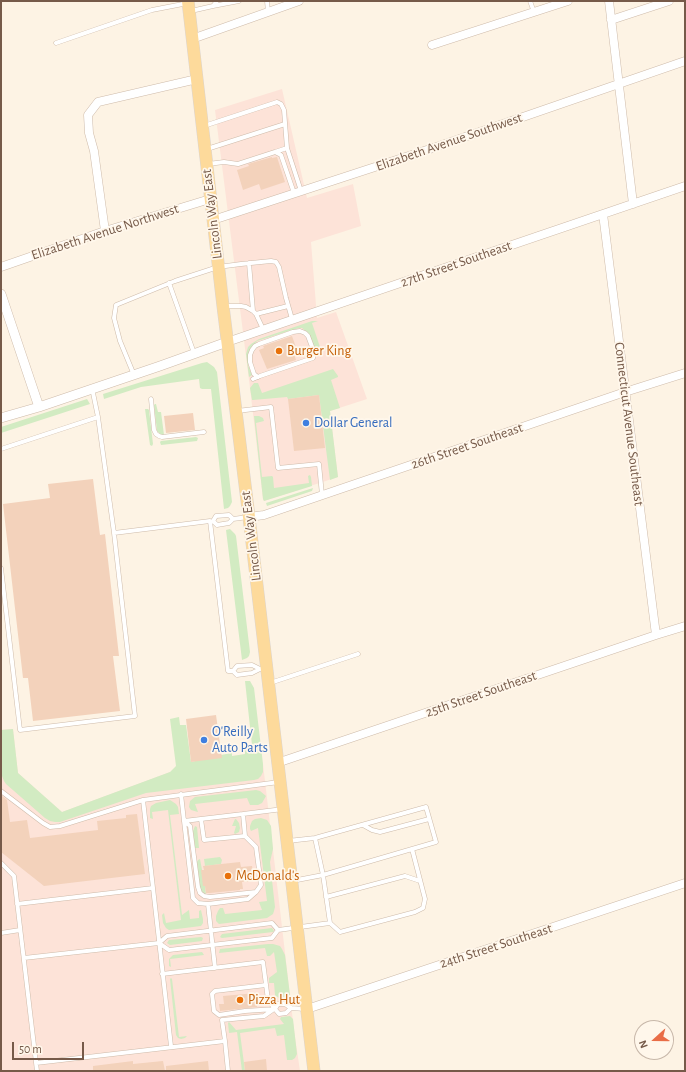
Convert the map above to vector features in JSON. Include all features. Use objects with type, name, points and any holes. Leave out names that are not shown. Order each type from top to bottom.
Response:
[{"type":"main road","name":"Lincoln Way East","points":[[188,5],[218,268],[249,517],[263,669],[268,684],[314,1071]]},
{"type":"street","points":[[432,45],[568,1]]},
{"type":"street","points":[[609,1],[633,204]]},
{"type":"street","points":[[611,20],[669,1]]},
{"type":"street","points":[[192,39],[294,2]]},
{"type":"street","name":"Elizabeth Avenue Southwest","points":[[213,220],[436,147],[685,61]]},
{"type":"street","points":[[104,231],[94,150],[89,133],[88,115],[98,102],[197,79]]},
{"type":"street","name":"27th Street Southeast","points":[[227,342],[685,186]]},
{"type":"street","name":"Elizabeth Avenue Northwest","points":[[1,267],[104,231],[210,198]]},
{"type":"street","name":"Connecticut Avenue Southeast","points":[[603,214],[656,635]]},
{"type":"street","points":[[1,294],[39,407]]},
{"type":"street","points":[[1,418],[39,407],[227,342]]},
{"type":"street","name":"26th Street Southeast","points":[[249,517],[264,515],[685,373]]},
{"type":"street","name":"25th Street Southeast","points":[[277,763],[685,626]]},
{"type":"street","name":"24th Street Southeast","points":[[307,1009],[685,883]]},
{"type":"lane","points":[[213,6],[217,1]]},
{"type":"lane","points":[[56,42],[152,10],[188,5],[213,6],[239,1]]},
{"type":"lane","points":[[267,1],[268,12]]},
{"type":"lane","points":[[530,1],[534,12]]},
{"type":"lane","points":[[202,127],[277,102],[281,104],[284,110],[287,148],[297,192]]},
{"type":"lane","points":[[205,150],[285,124]]},
{"type":"lane","points":[[206,164],[224,162],[238,164],[287,148]]},
{"type":"lane","points":[[275,152],[281,155],[297,192]]},
{"type":"lane","points":[[134,374],[120,341],[114,318],[116,306],[169,283],[218,268],[249,263],[276,262],[279,267],[292,319]]},
{"type":"lane","points":[[249,263],[255,313],[263,329]]},
{"type":"lane","points":[[169,283],[194,353]]},
{"type":"lane","points":[[223,306],[246,307],[255,313],[288,306]]},
{"type":"lane","points":[[253,379],[313,358],[314,352],[308,336],[305,333],[296,331],[255,346],[250,355],[250,362],[254,374],[258,377]]},
{"type":"lane","points":[[1,568],[20,730],[135,716],[114,533],[98,417],[92,388]]},
{"type":"lane","points":[[151,399],[154,430],[159,436],[162,437],[204,432]]},
{"type":"lane","points":[[236,411],[271,408],[278,468],[319,464],[322,495]]},
{"type":"lane","points":[[1,449],[98,417]]},
{"type":"lane","points":[[114,533],[211,521],[216,516],[229,515],[233,519]]},
{"type":"lane","points":[[211,521],[217,525],[229,523],[233,519],[249,517]]},
{"type":"lane","points":[[211,521],[228,671],[233,671],[237,675],[252,673],[263,669]]},
{"type":"lane","points":[[268,684],[358,654]]},
{"type":"lane","points":[[233,671],[237,666],[252,665],[263,669]]},
{"type":"lane","points":[[1,791],[50,827],[60,826],[143,800],[280,782]]},
{"type":"lane","points":[[181,794],[193,898],[198,903],[208,904],[248,899],[261,885],[256,847],[245,836],[243,814]]},
{"type":"lane","points":[[143,800],[171,1046]]},
{"type":"lane","points":[[287,842],[315,838],[426,807],[436,842],[323,875],[291,881]]},
{"type":"lane","points":[[184,821],[283,809]]},
{"type":"lane","points":[[201,819],[204,840],[245,836]]},
{"type":"lane","points":[[362,825],[380,832],[429,819]]},
{"type":"lane","points":[[184,821],[190,826],[200,893],[204,896],[210,897],[256,892]]},
{"type":"lane","points":[[315,838],[323,875],[330,923],[340,932],[415,912],[422,908],[425,899],[412,850]]},
{"type":"lane","points":[[1,863],[14,876],[37,1071]]},
{"type":"lane","points":[[326,897],[405,876],[420,880]]},
{"type":"lane","points":[[17,904],[153,888]]},
{"type":"lane","points":[[208,904],[215,968]]},
{"type":"lane","points":[[24,958],[159,943],[167,936],[272,923],[278,930]]},
{"type":"lane","points":[[159,943],[169,950],[272,938],[278,930],[330,923]]},
{"type":"lane","points":[[1,932],[20,930]]},
{"type":"lane","points":[[162,974],[263,962],[268,1000],[279,1014],[286,1013],[291,1008]]},
{"type":"lane","points":[[266,985],[215,991],[212,994],[214,1011],[219,1014],[275,1009]]},
{"type":"lane","points":[[228,1071],[222,1020],[264,1016],[275,1009],[278,1004],[285,1004],[291,1008],[307,1009]]},
{"type":"lane","points":[[36,1063],[171,1046],[225,1041]]},
{"type":"shaded area","points":[[282,89],[307,198],[353,184],[361,226],[311,242],[317,318],[336,312],[367,399],[330,411],[338,477],[264,501],[215,110]]},
{"type":"shaded area","points":[[13,729],[18,773],[62,812],[170,772],[263,764],[300,1071],[1,1071],[1,730]]},
{"type":"green space","points":[[312,321],[318,321],[312,323],[320,347],[319,350],[315,349],[310,336],[302,328],[257,341],[250,349],[248,356],[248,365],[252,375],[249,377],[246,354],[248,347],[251,344],[259,339]]},
{"type":"green space","points":[[207,362],[214,367],[217,372],[232,502],[228,508],[224,509],[211,389],[200,388],[199,379],[141,387],[104,399],[103,394]]},
{"type":"green space","points":[[333,369],[338,377],[331,380],[340,408],[330,411],[338,477],[330,480],[319,395],[288,399],[287,397],[252,400],[250,388],[254,383],[258,383],[262,393]]},
{"type":"green space","points":[[87,399],[90,404],[1,433],[1,427]]},
{"type":"green space","points":[[155,404],[158,412],[161,412],[164,435],[161,435],[157,431]]},
{"type":"green space","points":[[145,409],[149,410],[152,446],[150,445]]},
{"type":"green space","points":[[254,416],[263,418],[264,421],[256,423],[262,477],[272,476],[274,488],[309,483],[308,476],[310,475],[312,486],[264,501]]},
{"type":"green space","points":[[198,438],[197,441],[161,445],[160,442],[161,441]]},
{"type":"green space","points":[[313,488],[312,491],[267,506],[266,503]]},
{"type":"green space","points":[[230,529],[236,536],[250,652],[247,658],[242,660],[226,530]]},
{"type":"green space","points":[[245,681],[250,681],[254,688],[263,764],[263,772],[258,779],[146,793],[60,822],[50,821],[45,818],[4,781],[1,763],[1,730],[13,729],[18,773],[62,812],[170,772],[176,766],[170,719],[179,717],[180,725],[186,725],[191,762],[232,753],[232,756],[245,754],[245,747],[252,745]]},
{"type":"green space","points":[[256,790],[260,791],[266,796],[262,803],[258,805],[250,805],[247,798],[195,804],[198,812],[191,810],[189,807],[190,801],[195,797]]},
{"type":"green space","points":[[170,800],[178,807],[179,814],[170,815],[182,915],[189,910],[190,919],[199,918],[199,911],[201,910],[203,923],[201,926],[169,930],[163,923],[162,915],[164,913],[166,923],[181,920],[168,810],[152,812],[153,819],[150,818],[150,809],[151,806],[156,803]]},
{"type":"green space","points":[[261,818],[267,820],[271,826],[273,849],[270,862],[275,907],[273,914],[267,918],[219,924],[216,921],[216,916],[220,908],[223,908],[225,914],[262,910],[259,902],[267,901],[258,828],[251,831],[250,829],[252,821]]},
{"type":"green space","points":[[235,819],[239,823],[240,828],[239,832],[235,834],[236,826],[232,826]]},
{"type":"green space","points":[[195,826],[197,827],[199,848],[195,848],[193,831]]},
{"type":"green space","points":[[220,857],[222,860],[221,864],[205,866],[204,859]]},
{"type":"green space","points":[[200,859],[206,895],[200,889],[197,862]]},
{"type":"green space","points":[[272,928],[274,931],[273,932],[220,937],[222,934]]},
{"type":"green space","points":[[203,938],[202,941],[170,945],[167,943],[169,940]]},
{"type":"green space","points":[[268,944],[280,946],[285,955],[290,995],[287,998],[281,999],[276,996],[274,983],[269,983],[269,978],[277,972],[274,952],[270,956],[267,956],[265,948],[219,953],[220,949]]},
{"type":"green space","points":[[202,952],[204,955],[170,959],[171,967],[169,966],[169,959],[173,955]]},
{"type":"green space","points":[[171,978],[179,1037],[187,1036],[181,1039],[176,1035]]},
{"type":"green space","points":[[290,1016],[293,1019],[297,1054],[295,1058],[292,1060],[287,1060],[284,1035],[277,1036],[275,1028],[240,1033],[245,1071],[242,1071],[237,1032],[229,1033],[228,1023],[229,1022],[236,1030],[284,1024],[280,1019],[281,1017]]},
{"type":"building","points":[[277,157],[285,182],[261,190],[259,184],[243,190],[237,170],[249,166],[248,164]]},
{"type":"building","name":"Burger King","points":[[292,336],[298,353],[294,354],[296,360],[267,369],[259,350],[264,348],[263,346]]},
{"type":"building","name":"Dollar General","points":[[319,395],[325,448],[294,451],[288,399]]},
{"type":"building","points":[[193,413],[195,430],[166,433],[164,416]]},
{"type":"building","points":[[93,479],[100,535],[105,534],[119,656],[113,656],[120,711],[33,721],[28,678],[23,678],[3,504],[50,498],[48,484]]},
{"type":"building","name":"O'Reilly Auto Parts","points":[[216,715],[222,758],[191,762],[186,719]]},
{"type":"building","points":[[1,795],[7,800],[10,822],[27,820],[30,838],[98,830],[97,821],[126,818],[126,815],[137,814],[145,874],[44,886],[1,852]]},
{"type":"building","name":"McDonald's","points":[[240,862],[241,867],[252,866],[254,881],[242,882],[243,889],[240,890],[206,893],[205,886],[203,886],[201,870],[204,870],[203,866]]},
{"type":"building","name":"Pizza Hut","points":[[256,993],[257,1007],[220,1011],[219,1004],[224,1004],[223,996]]},
{"type":"building","points":[[266,1059],[267,1071],[245,1071],[244,1062]]},
{"type":"building","points":[[133,1061],[133,1064],[163,1061],[165,1071],[93,1071],[93,1066]]},
{"type":"building","points":[[208,1061],[209,1071],[166,1071],[166,1066]]},
{"type":"place","name":"Burger King","points":[[279,351]]},
{"type":"place","name":"Dollar General","points":[[306,423]]},
{"type":"place","name":"O'Reilly Auto Parts","points":[[204,740]]},
{"type":"place","name":"McDonald's","points":[[228,876]]},
{"type":"place","name":"Pizza Hut","points":[[240,1000]]}]
